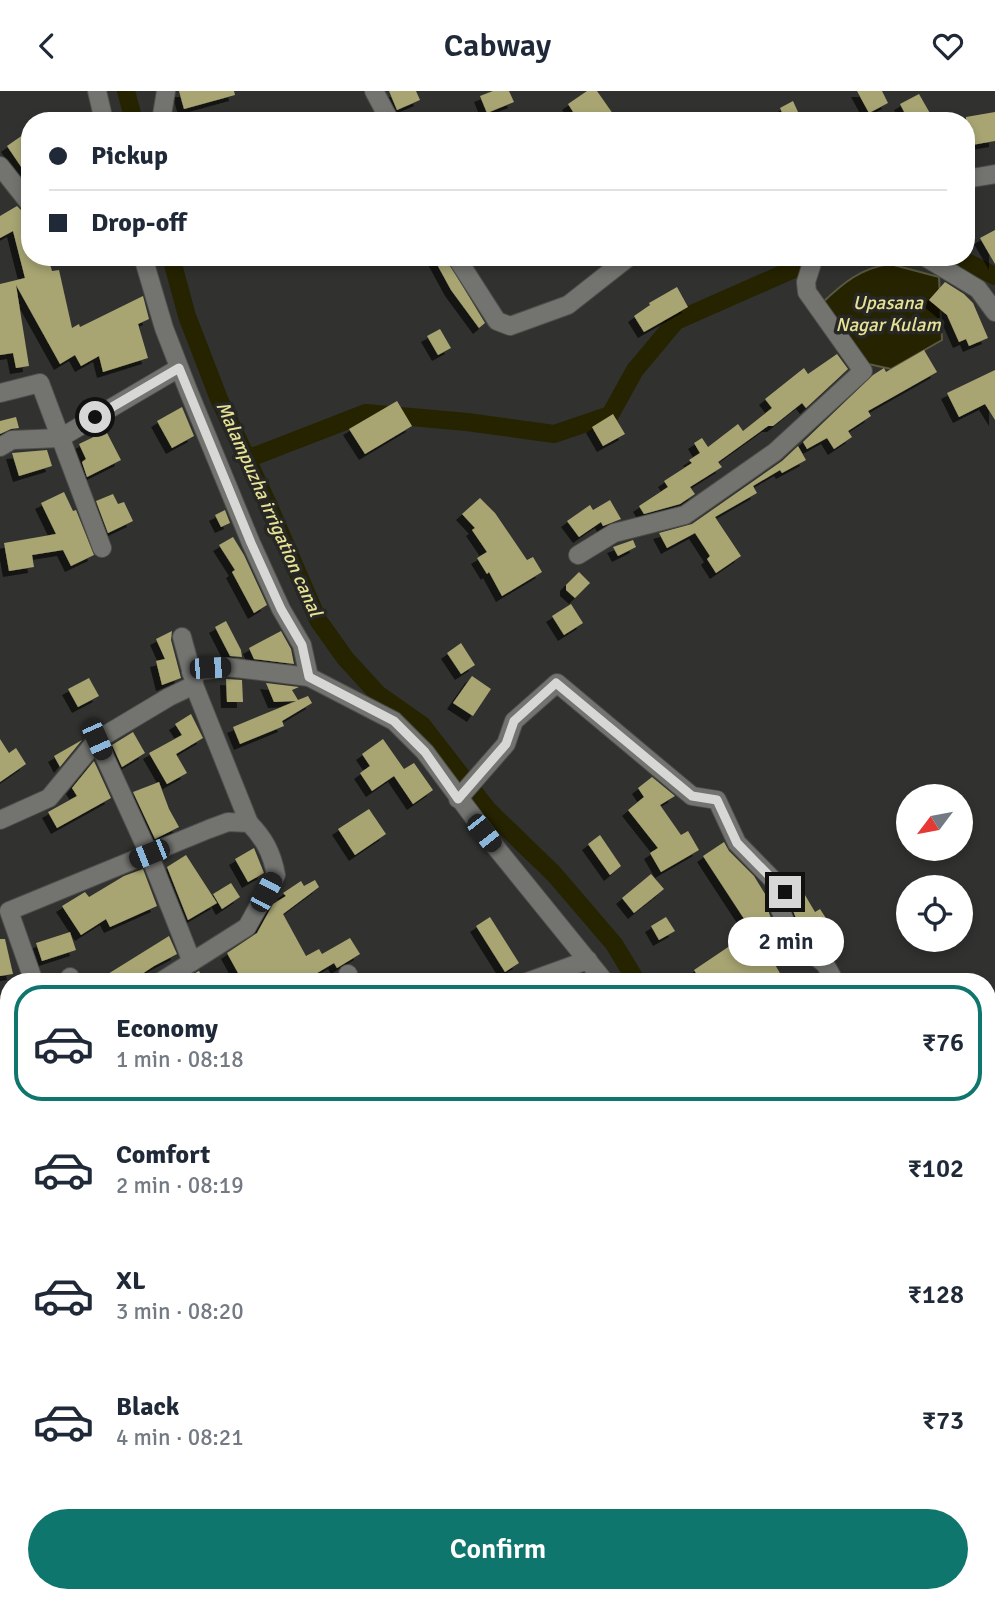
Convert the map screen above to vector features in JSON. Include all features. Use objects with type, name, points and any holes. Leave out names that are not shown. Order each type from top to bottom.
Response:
[{"type":"street","points":[[97,91],[102,112]]},
{"type":"street","points":[[162,112],[166,91]]},
{"type":"street","points":[[374,91],[385,112]]},
{"type":"street","points":[[0,166],[21,193]]},
{"type":"street","points":[[975,177],[995,174]]},
{"type":"street","points":[[146,266],[163,328],[251,543],[281,609],[302,645],[309,677]]},
{"type":"street","points":[[462,266],[497,320],[510,326],[568,305],[618,266]]},
{"type":"street","points":[[578,555],[614,533],[685,515],[775,452],[863,370],[807,292],[806,282],[811,266]]},
{"type":"street","points":[[940,266],[978,289],[995,312]]},
{"type":"street","points":[[0,447],[12,440],[60,438],[179,368]]},
{"type":"street","points":[[0,393],[40,383],[102,548]]},
{"type":"street","points":[[174,973],[247,927],[276,875],[270,851],[261,835],[249,823],[193,679],[181,637]]},
{"type":"street","points":[[0,820],[49,798],[97,740],[169,697],[193,679],[227,667],[309,677],[394,721],[425,752],[463,792],[598,973]]},
{"type":"street","points":[[463,792],[506,744],[514,721],[556,683],[692,796],[717,800],[737,843],[785,892],[780,909],[792,938],[825,964],[830,973]]},
{"type":"street","points":[[97,740],[149,854],[192,962]]},
{"type":"street","points":[[31,973],[9,911],[228,822],[249,823]]},
{"type":"street","points":[[552,973],[588,960]]},
{"type":"water","name":"Upasana Nagar Kulam","points":[[898,266],[939,277],[942,340],[891,369],[864,363],[822,303],[853,277],[870,269]]},
{"type":"building","points":[[179,91],[234,91],[235,95],[184,109]]},
{"type":"building","points":[[389,91],[416,91],[420,100],[397,110]]},
{"type":"building","points":[[493,91],[509,91],[514,102],[487,112],[480,96]]},
{"type":"building","points":[[587,91],[597,91],[612,112],[573,112],[568,104]]},
{"type":"building","points":[[857,91],[882,91],[888,103],[868,112]]},
{"type":"building","points":[[919,94],[929,112],[904,112],[900,104]]},
{"type":"building","points":[[793,101],[798,112],[782,112],[780,108]]},
{"type":"building","points":[[995,112],[995,141],[975,144],[975,115]]},
{"type":"building","points":[[21,136],[21,167],[7,146]]},
{"type":"building","points":[[17,206],[21,210],[21,262],[13,231],[0,238],[0,216]]},
{"type":"building","points":[[995,230],[995,264],[980,238]]},
{"type":"building","points":[[22,266],[51,266],[52,271],[59,270],[72,328],[79,324],[80,327],[143,296],[149,319],[138,324],[148,358],[103,372],[99,356],[81,366],[75,355],[60,364],[16,285],[29,366],[16,368],[13,353],[0,355],[0,284],[25,278]]},
{"type":"building","points":[[438,266],[450,266],[485,323],[479,328],[451,290]]},
{"type":"building","points":[[945,282],[973,303],[988,338],[969,346],[966,339],[959,342],[947,315],[929,300]]},
{"type":"building","points":[[677,287],[688,307],[644,332],[634,316],[650,305],[649,303]]},
{"type":"building","points":[[440,329],[451,348],[438,355],[427,336]]},
{"type":"building","points":[[924,350],[937,372],[868,411],[871,416],[848,431],[852,437],[834,449],[827,438],[807,449],[803,442],[873,375],[884,368],[886,372]]},
{"type":"building","points":[[837,354],[848,369],[806,408],[802,403],[773,426],[768,426],[718,462],[722,467],[690,487],[695,494],[680,504],[644,514],[639,506],[668,487],[664,481],[692,463],[689,460],[700,453],[694,443],[702,438],[708,447],[738,424],[743,431],[772,408],[765,399],[804,368],[808,374]]},
{"type":"building","points":[[995,370],[995,420],[985,404],[959,417],[947,393]]},
{"type":"building","points":[[397,401],[412,426],[365,454],[349,429]]},
{"type":"building","points":[[182,407],[194,436],[172,448],[157,421]]},
{"type":"building","points":[[613,414],[625,434],[603,446],[592,427]]},
{"type":"building","points":[[16,417],[19,428],[0,434],[0,421]]},
{"type":"building","points":[[106,431],[121,460],[87,477],[82,462],[86,459],[79,444]]},
{"type":"building","points":[[798,446],[806,460],[782,473],[780,470],[753,486],[757,493],[715,517],[741,556],[716,573],[707,559],[710,556],[695,533],[667,548],[659,533],[692,524],[782,461]]},
{"type":"building","points":[[47,450],[52,466],[19,476],[12,453]]},
{"type":"building","points":[[64,492],[73,511],[76,510],[94,555],[71,566],[63,550],[32,555],[34,567],[9,571],[4,543],[56,534],[41,503]]},
{"type":"building","points":[[113,494],[118,504],[124,502],[133,521],[108,533],[96,501]]},
{"type":"building","points":[[480,498],[495,513],[527,560],[533,557],[542,572],[502,596],[489,572],[487,574],[477,558],[487,552],[472,530],[475,528],[462,514]]},
{"type":"building","points":[[610,500],[621,519],[603,526],[601,522],[579,537],[567,521],[590,505],[593,510]]},
{"type":"building","points":[[225,510],[230,523],[221,527],[215,515]]},
{"type":"building","points":[[233,537],[267,605],[254,613],[232,572],[235,570],[219,545]]},
{"type":"building","points":[[633,540],[636,547],[618,556],[613,547]]},
{"type":"building","points":[[579,572],[590,583],[575,598],[566,590],[566,585]]},
{"type":"building","points":[[571,604],[583,623],[564,635],[552,616]]},
{"type":"building","points":[[226,621],[242,657],[230,656],[215,627]]},
{"type":"building","points":[[172,631],[171,640],[181,678],[162,685],[156,661],[165,659],[156,639]]},
{"type":"building","points":[[281,631],[291,649],[294,664],[254,659],[249,648]]},
{"type":"building","points":[[461,643],[475,665],[461,674],[447,653]]},
{"type":"building","points":[[472,676],[491,689],[473,716],[453,703]]},
{"type":"building","points":[[89,678],[99,696],[78,707],[68,689]]},
{"type":"building","points":[[226,679],[242,680],[243,702],[227,702]]},
{"type":"building","points":[[266,683],[299,687],[292,690],[298,700],[308,696],[312,703],[282,721],[284,726],[240,744],[233,727],[296,701],[274,702]]},
{"type":"building","points":[[191,714],[203,738],[176,754],[187,773],[167,784],[149,753],[182,735],[175,724]]},
{"type":"building","points":[[133,732],[145,753],[122,767],[112,745]]},
{"type":"building","points":[[0,739],[9,753],[16,748],[26,764],[0,782]]},
{"type":"building","points":[[383,739],[404,769],[414,763],[433,790],[413,804],[394,776],[372,791],[360,773],[370,766],[362,754]]},
{"type":"building","points":[[82,740],[60,767],[54,756]]},
{"type":"building","points":[[94,761],[111,798],[57,828],[48,812],[77,796],[72,788]]},
{"type":"building","points":[[652,777],[675,796],[660,805],[681,835],[688,831],[699,850],[661,872],[650,853],[658,848],[628,810],[644,797],[638,788]]},
{"type":"building","points":[[159,782],[179,827],[155,839],[133,792]]},
{"type":"building","points":[[369,809],[386,834],[355,855],[338,829]]},
{"type":"building","points":[[600,835],[621,866],[610,875],[588,844]]},
{"type":"building","points":[[724,842],[729,851],[754,876],[770,902],[769,913],[781,942],[789,950],[773,961],[780,973],[696,973],[694,970],[752,931],[703,856]]},
{"type":"building","points":[[254,848],[264,873],[248,882],[235,859]]},
{"type":"building","points":[[186,855],[217,903],[188,920],[167,867]]},
{"type":"building","points":[[143,869],[157,906],[110,927],[106,919],[81,935],[62,906],[85,892],[89,897],[124,876]]},
{"type":"building","points":[[651,874],[664,889],[634,913],[622,898]]},
{"type":"building","points":[[315,880],[319,887],[283,914],[306,956],[319,949],[322,954],[350,938],[360,954],[337,968],[334,963],[317,973],[238,973],[227,953],[257,933],[273,904],[286,896],[283,893],[301,881],[304,886]]},
{"type":"building","points":[[231,883],[240,897],[222,909],[213,894]]},
{"type":"building","points":[[802,890],[815,912],[820,909],[833,929],[815,941],[801,931],[792,908],[796,894]]},
{"type":"building","points":[[490,917],[519,963],[505,972],[476,926]]},
{"type":"building","points":[[666,917],[675,931],[659,940],[651,926]]},
{"type":"building","points":[[70,932],[76,950],[42,961],[36,943]]},
{"type":"building","points":[[169,936],[177,954],[144,973],[109,973]]},
{"type":"building","points":[[0,939],[5,939],[13,973],[0,973]]},
{"type":"waterway","name":"Malampuzha irrigation canal","points":[[126,91],[132,112]]},
{"type":"waterway","name":"Malampuzha irrigation canal","points":[[173,266],[187,316],[219,399],[318,620],[345,658],[378,694],[422,725],[488,810],[554,874],[614,944],[632,973]]},
{"type":"waterway","points":[[247,459],[366,413],[467,422],[554,434],[610,415],[635,370],[676,321],[801,266]]},
{"type":"waterway","points":[[975,266],[995,276]]},
{"type":"route","points":[[95,417],[179,368],[251,543],[281,609],[302,645],[309,677],[394,721],[425,752],[458,799],[506,744],[514,721],[556,683],[692,796],[717,800],[737,843],[785,892]]}]
